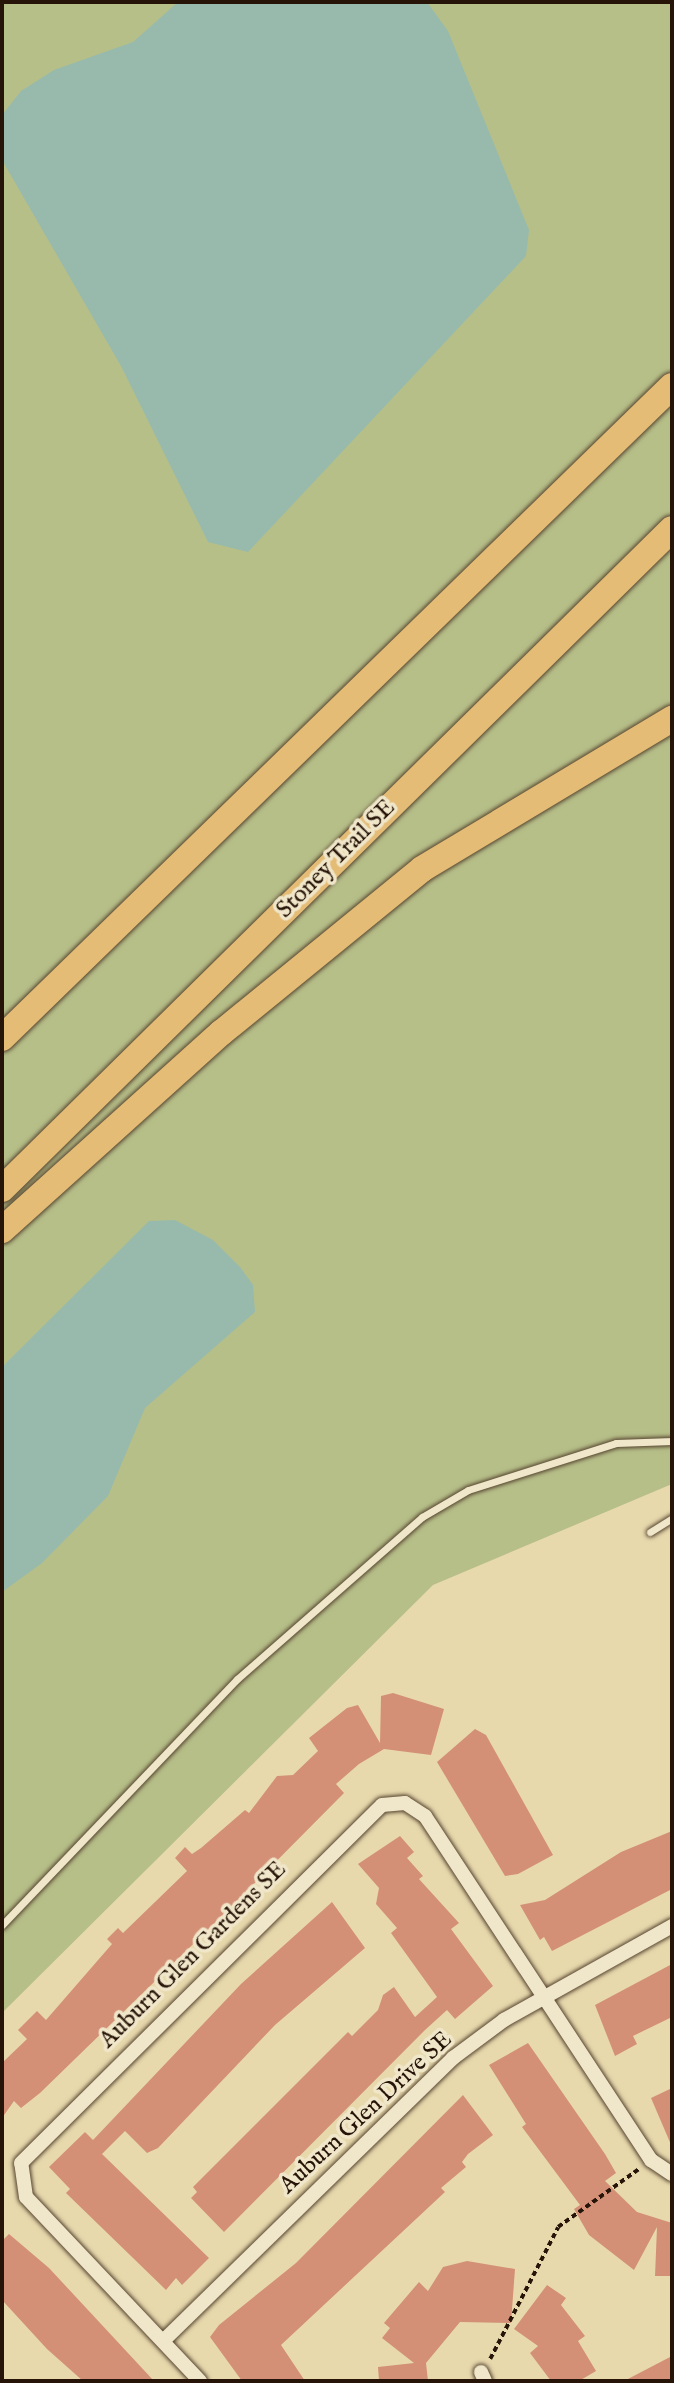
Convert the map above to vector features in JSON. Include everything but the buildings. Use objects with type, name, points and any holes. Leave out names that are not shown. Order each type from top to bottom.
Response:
[{"type":"highway","points":[[647,411],[672,365]]},
{"type":"highway","points":[[2,1038],[672,386]]},
{"type":"highway","name":"Stoney Trail SE","points":[[2,1189],[672,530]]},
{"type":"highway","points":[[2,1230],[221,1033],[422,869],[672,719]]},
{"type":"street","name":"Auburn Glen Gardens SE","points":[[164,2340],[26,2197],[21,2163],[373,1810],[405,1803],[425,1816],[544,1996]]},
{"type":"street","name":"Auburn Glen Drive SE","points":[[164,2340],[453,2058],[544,1996],[672,1926]]},
{"type":"street","points":[[544,1996],[651,2161],[672,2174]]},
{"type":"street","points":[[164,2340],[200,2381]]},
{"type":"lane","points":[[2,1925],[237,1679],[422,1517],[468,1490],[616,1443],[672,1441]]},
{"type":"lane","points":[[650,1532],[672,1518]]},
{"type":"path","points":[[483,2377],[558,2227],[651,2161]]},
{"type":"green space","points":[[2,2],[672,2],[672,1484],[433,1585],[2,2013]]},
{"type":"shaded area","points":[[178,2],[427,2],[448,31],[529,230],[526,256],[248,552],[208,542],[121,366],[2,160],[2,115],[21,91],[54,70],[133,42]]},
{"type":"shaded area","points":[[175,1220],[213,1240],[240,1267],[253,1285],[255,1312],[145,1408],[108,1496],[42,1563],[2,1592],[2,1367],[149,1221]]}]
